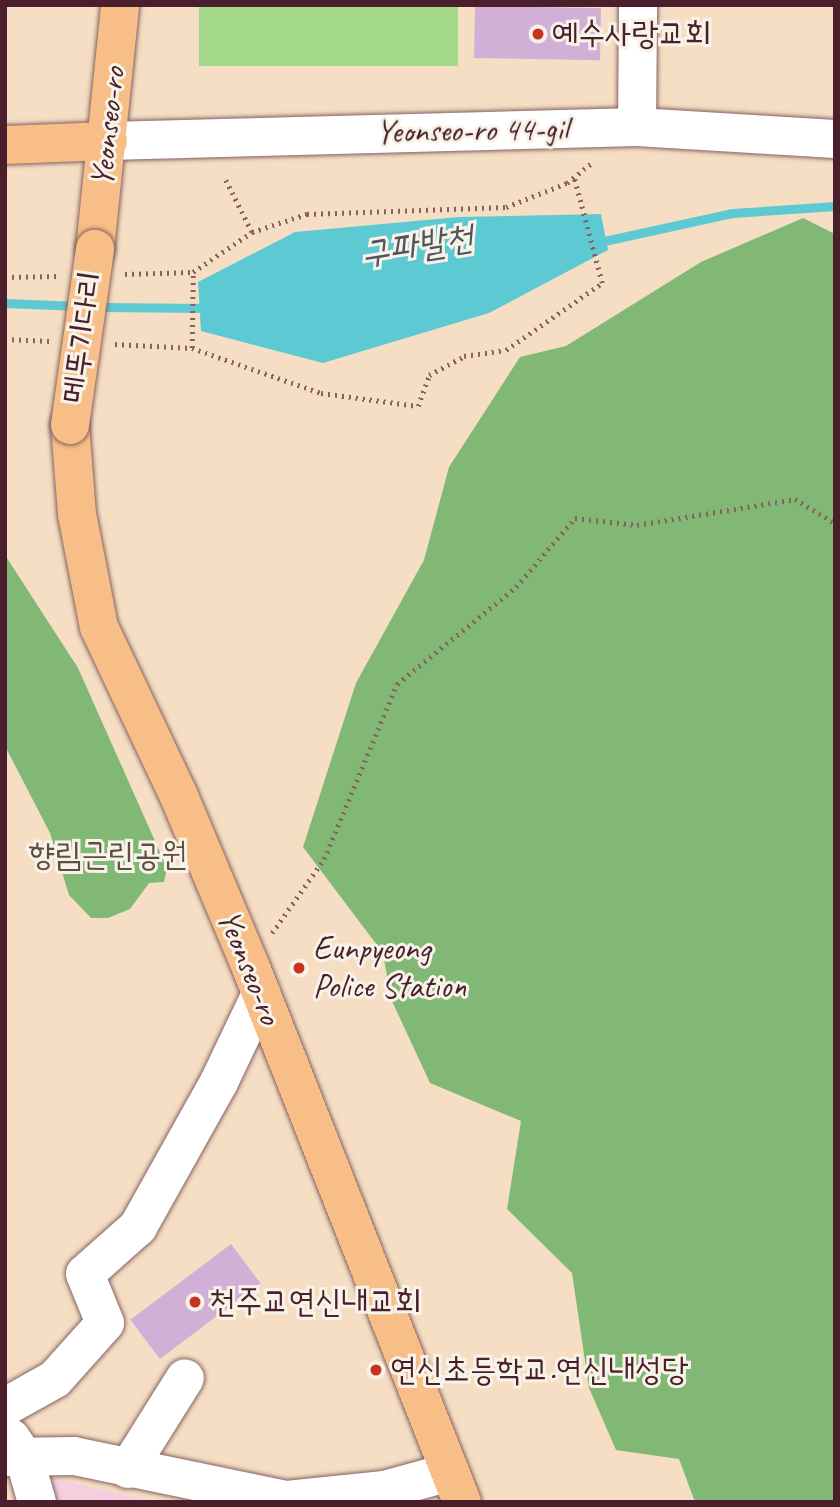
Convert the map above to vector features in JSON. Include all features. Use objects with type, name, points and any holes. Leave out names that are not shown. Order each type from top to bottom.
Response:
[{"type":"main road","name":"Yeonseo-ro","points":[[93,266],[120,5]]},
{"type":"main road","points":[[7,145],[108,141]]},
{"type":"main road","name":"메뚜기다리","points":[[70,425],[93,266]]},
{"type":"main road","name":"Yeonseo-ro","points":[[70,425],[76,514],[99,627],[178,794],[255,980],[456,1487]]},
{"type":"street","points":[[637,127],[638,5]]},
{"type":"street","name":"Yeonseo-ro 44-gil","points":[[108,141],[637,127],[835,139]]},
{"type":"street","points":[[5,1407],[55,1379],[105,1323],[85,1274],[138,1227],[219,1082],[255,980]]},
{"type":"street","points":[[128,1469],[185,1378]]},
{"type":"street","points":[[12,1448],[74,1456],[287,1500],[384,1489],[456,1487]]},
{"type":"street","points":[[12,1448],[37,1502]]},
{"type":"path","points":[[5,277],[93,266],[193,272],[252,232],[307,214],[506,207],[574,178],[596,159]]},
{"type":"path","points":[[112,344],[192,348],[321,393],[418,406],[429,374],[464,356],[506,350],[602,283],[574,178]]},
{"type":"path","points":[[226,180],[252,232]]},
{"type":"path","points":[[192,348],[193,272]]},
{"type":"path","points":[[5,339],[59,341]]},
{"type":"path","points":[[255,980],[324,859],[397,684],[516,586],[575,518],[637,525],[795,499],[835,523]]},
{"type":"shaded area","points":[[48,1477],[155,1502],[53,1502]]},
{"type":"green space","points":[[199,5],[458,5],[458,66],[199,66]]},
{"type":"green space","points":[[803,218],[835,234],[835,1502],[695,1502],[679,1459],[616,1450],[589,1388],[572,1273],[507,1209],[521,1121],[430,1083],[391,999],[383,953],[303,847],[356,683],[424,560],[449,467],[520,357],[566,346],[701,262]]},
{"type":"green space","name":"향림근린공원","points":[[5,555],[78,668],[167,868],[164,882],[149,883],[130,909],[108,918],[91,918],[69,895],[50,833],[5,746]]},
{"type":"water","points":[[601,214],[608,250],[489,313],[323,363],[201,331],[198,282],[295,232],[459,217]]},
{"type":"building","name":"예수사랑교회","points":[[475,6],[601,8],[600,60],[474,58]]},
{"type":"building","name":"천주교연신내교회","points":[[231,1244],[260,1283],[160,1359],[130,1320]]},
{"type":"waterway","name":"구파발천","points":[[595,243],[733,213],[835,206]]},
{"type":"waterway","name":"구파발천","points":[[5,303],[79,306]]},
{"type":"waterway","name":"구파발천","points":[[97,307],[209,308]]},
{"type":"place","name":"예수사랑교회","points":[[538,34]]},
{"type":"place","name":"Eunpyeong Police Station","points":[[299,968]]},
{"type":"place","name":"천주교연신내교회","points":[[195,1302]]},
{"type":"place","name":"연신초등학교.연신내성당","points":[[376,1370]]}]
